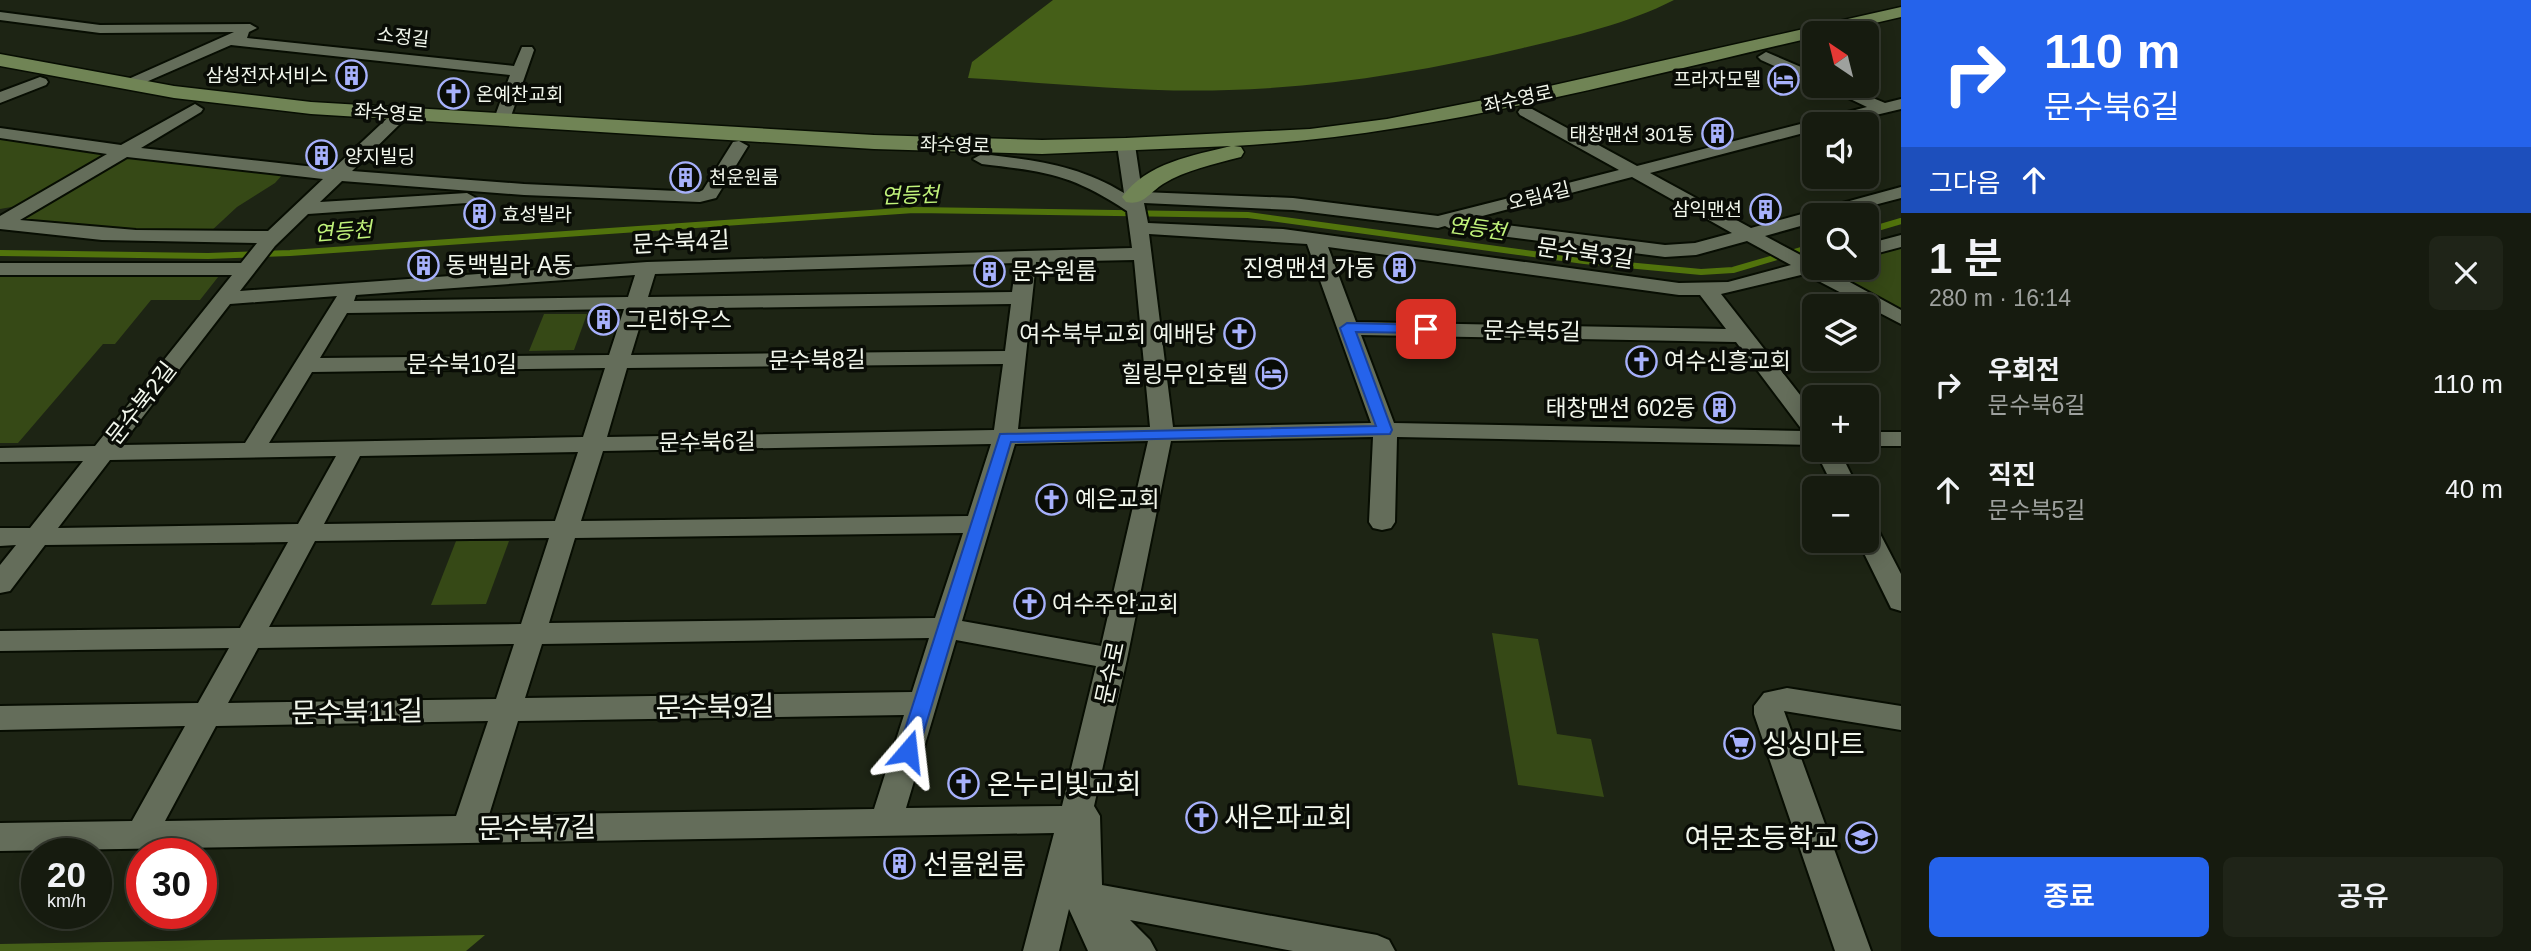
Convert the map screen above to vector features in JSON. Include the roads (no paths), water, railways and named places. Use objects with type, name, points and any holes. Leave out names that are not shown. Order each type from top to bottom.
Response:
[{"type":"main road","name":"좌수영로","points":[[0,74],[195,109],[303,114],[739,146],[982,159],[1204,148],[1456,113],[1901,12]]},
{"type":"main road","points":[[1880,29],[1901,24]]},
{"type":"main road","name":"좌수영로","points":[[1204,148],[1233,152],[1368,140],[1436,130],[1802,48]]},
{"type":"main road","name":"좌수영로","points":[[0,60],[303,114]]},
{"type":"main road","name":"좌수영로","points":[[394,121],[502,119],[874,142],[1127,151]]},
{"type":"main road","points":[[1136,211],[1140,190],[1158,178],[1233,152]]},
{"type":"street","points":[[0,16],[100,29],[257,28],[130,84]]},
{"type":"street","name":"소정길","points":[[229,40],[520,71]]},
{"type":"street","points":[[502,119],[527,50]]},
{"type":"street","points":[[1766,57],[1802,73]]},
{"type":"street","points":[[0,98],[40,82]]},
{"type":"street","points":[[1859,98],[1901,116]]},
{"type":"street","name":"오림4길","points":[[1867,112],[1901,104]]},
{"type":"street","points":[[1,223],[195,109]]},
{"type":"street","points":[[1526,112],[1802,261]]},
{"type":"street","points":[[1,223],[77,233],[270,240],[394,121]]},
{"type":"street","name":"오림4길","points":[[1136,211],[1293,204],[1438,222],[1802,129]]},
{"type":"street","points":[[0,133],[122,152],[336,176],[557,193],[703,197],[710,194],[739,146]]},
{"type":"street","name":"문수로","points":[[1084,787],[1163,420],[1143,254],[1127,151]]},
{"type":"street","points":[[982,159],[1043,166],[1071,173],[1097,184],[1136,211]]},
{"type":"street","points":[[1862,203],[1901,192]]},
{"type":"street","points":[[300,209],[557,193]]},
{"type":"street","name":"문수북3길","points":[[1136,211],[1265,234],[1622,283],[1707,290],[1745,285],[1802,269]]},
{"type":"street","points":[[1438,222],[1656,250],[1688,250],[1802,220]]},
{"type":"street","name":"문수북2길","points":[[0,583],[270,240]]},
{"type":"street","points":[[1316,241],[1385,430],[1382,522]]},
{"type":"street","points":[[1879,247],[1901,241]]},
{"type":"street","name":"문수북4길","points":[[223,298],[345,298],[647,268],[1143,254]]},
{"type":"street","points":[[886,822],[1005,437],[1027,256]]},
{"type":"street","points":[[468,829],[638,304],[647,268]]},
{"type":"street","points":[[0,270],[245,269]]},
{"type":"street","points":[[1835,280],[1901,318]]},
{"type":"street","points":[[1707,290],[1802,413]]},
{"type":"street","points":[[253,450],[345,298],[638,304],[1021,298]]},
{"type":"street","name":"문수북5길","points":[[1347,328],[1742,336]]},
{"type":"street","name":"문수북8길","points":[[619,363],[1015,357]]},
{"type":"street","name":"문수북10길","points":[[305,365],[619,363]]},
{"type":"street","points":[[1161,434],[1385,430],[1802,438]]},
{"type":"street","name":"문수북6길","points":[[0,455],[1161,434]]},
{"type":"street","points":[[1879,439],[1901,439]]},
{"type":"street","points":[[141,835],[352,449]]},
{"type":"street","points":[[0,537],[980,524]]},
{"type":"street","points":[[1877,553],[1901,601]]},
{"type":"street","points":[[0,640],[948,628],[1113,659]]},
{"type":"street","points":[[1853,951],[1769,714],[1769,706],[1774,701],[1787,699],[1901,718]]},
{"type":"street","name":"문수북9길","points":[[506,710],[923,703]]},
{"type":"street","name":"문수북11길","points":[[0,718],[506,710]]},
{"type":"street","points":[[1041,951],[1084,787]]},
{"type":"street","points":[[1084,787],[1083,896],[1089,920],[1106,951]]},
{"type":"street","name":"문수북7길","points":[[0,837],[1074,818]]},
{"type":"street","points":[[1083,896],[1138,951]]},
{"type":"street","points":[[1083,896],[1377,951]]},
{"type":"waterway","name":"연등천","points":[[0,253],[208,256],[290,253],[914,210],[1248,215],[1584,261],[1701,272],[1733,270],[1802,250]]},
{"type":"waterway","name":"연등천","points":[[1879,227],[1901,221]]},
{"type":"place","name":"삼성전자서비스","points":[[351,75]]},
{"type":"place","name":"프라자모텔","points":[[1784,79]]},
{"type":"place","name":"온예찬교회","points":[[453,94]]},
{"type":"place","name":"태창맨션 301동","points":[[1717,134]]},
{"type":"place","name":"양지빌딩","points":[[322,156]]},
{"type":"place","name":"천운원룸","points":[[686,177]]},
{"type":"place","name":"삼익맨션","points":[[1765,209]]},
{"type":"place","name":"효성빌라","points":[[479,214]]},
{"type":"place","name":"동백빌라 A동","points":[[423,265]]},
{"type":"place","name":"진영맨션 가동","points":[[1399,268]]},
{"type":"place","name":"문수원룸","points":[[989,271]]},
{"type":"place","name":"그린하우스","points":[[603,320]]},
{"type":"place","name":"여수북부교회 예배당","points":[[1239,334]]},
{"type":"place","name":"여수신흥교회","points":[[1641,361]]},
{"type":"place","name":"힐링무인호텔","points":[[1271,374]]},
{"type":"place","name":"태창맨션 602동","points":[[1719,408]]},
{"type":"place","name":"예은교회","points":[[1052,499]]},
{"type":"place","name":"여수주안교회","points":[[1029,604]]},
{"type":"place","name":"싱싱마트","points":[[1739,744]]},
{"type":"place","name":"온누리빛교회","points":[[964,784]]},
{"type":"place","name":"새은파교회","points":[[1201,817]]},
{"type":"place","name":"여문초등학교","points":[[1862,838]]},
{"type":"place","name":"선물원룸","points":[[900,864]]}]
